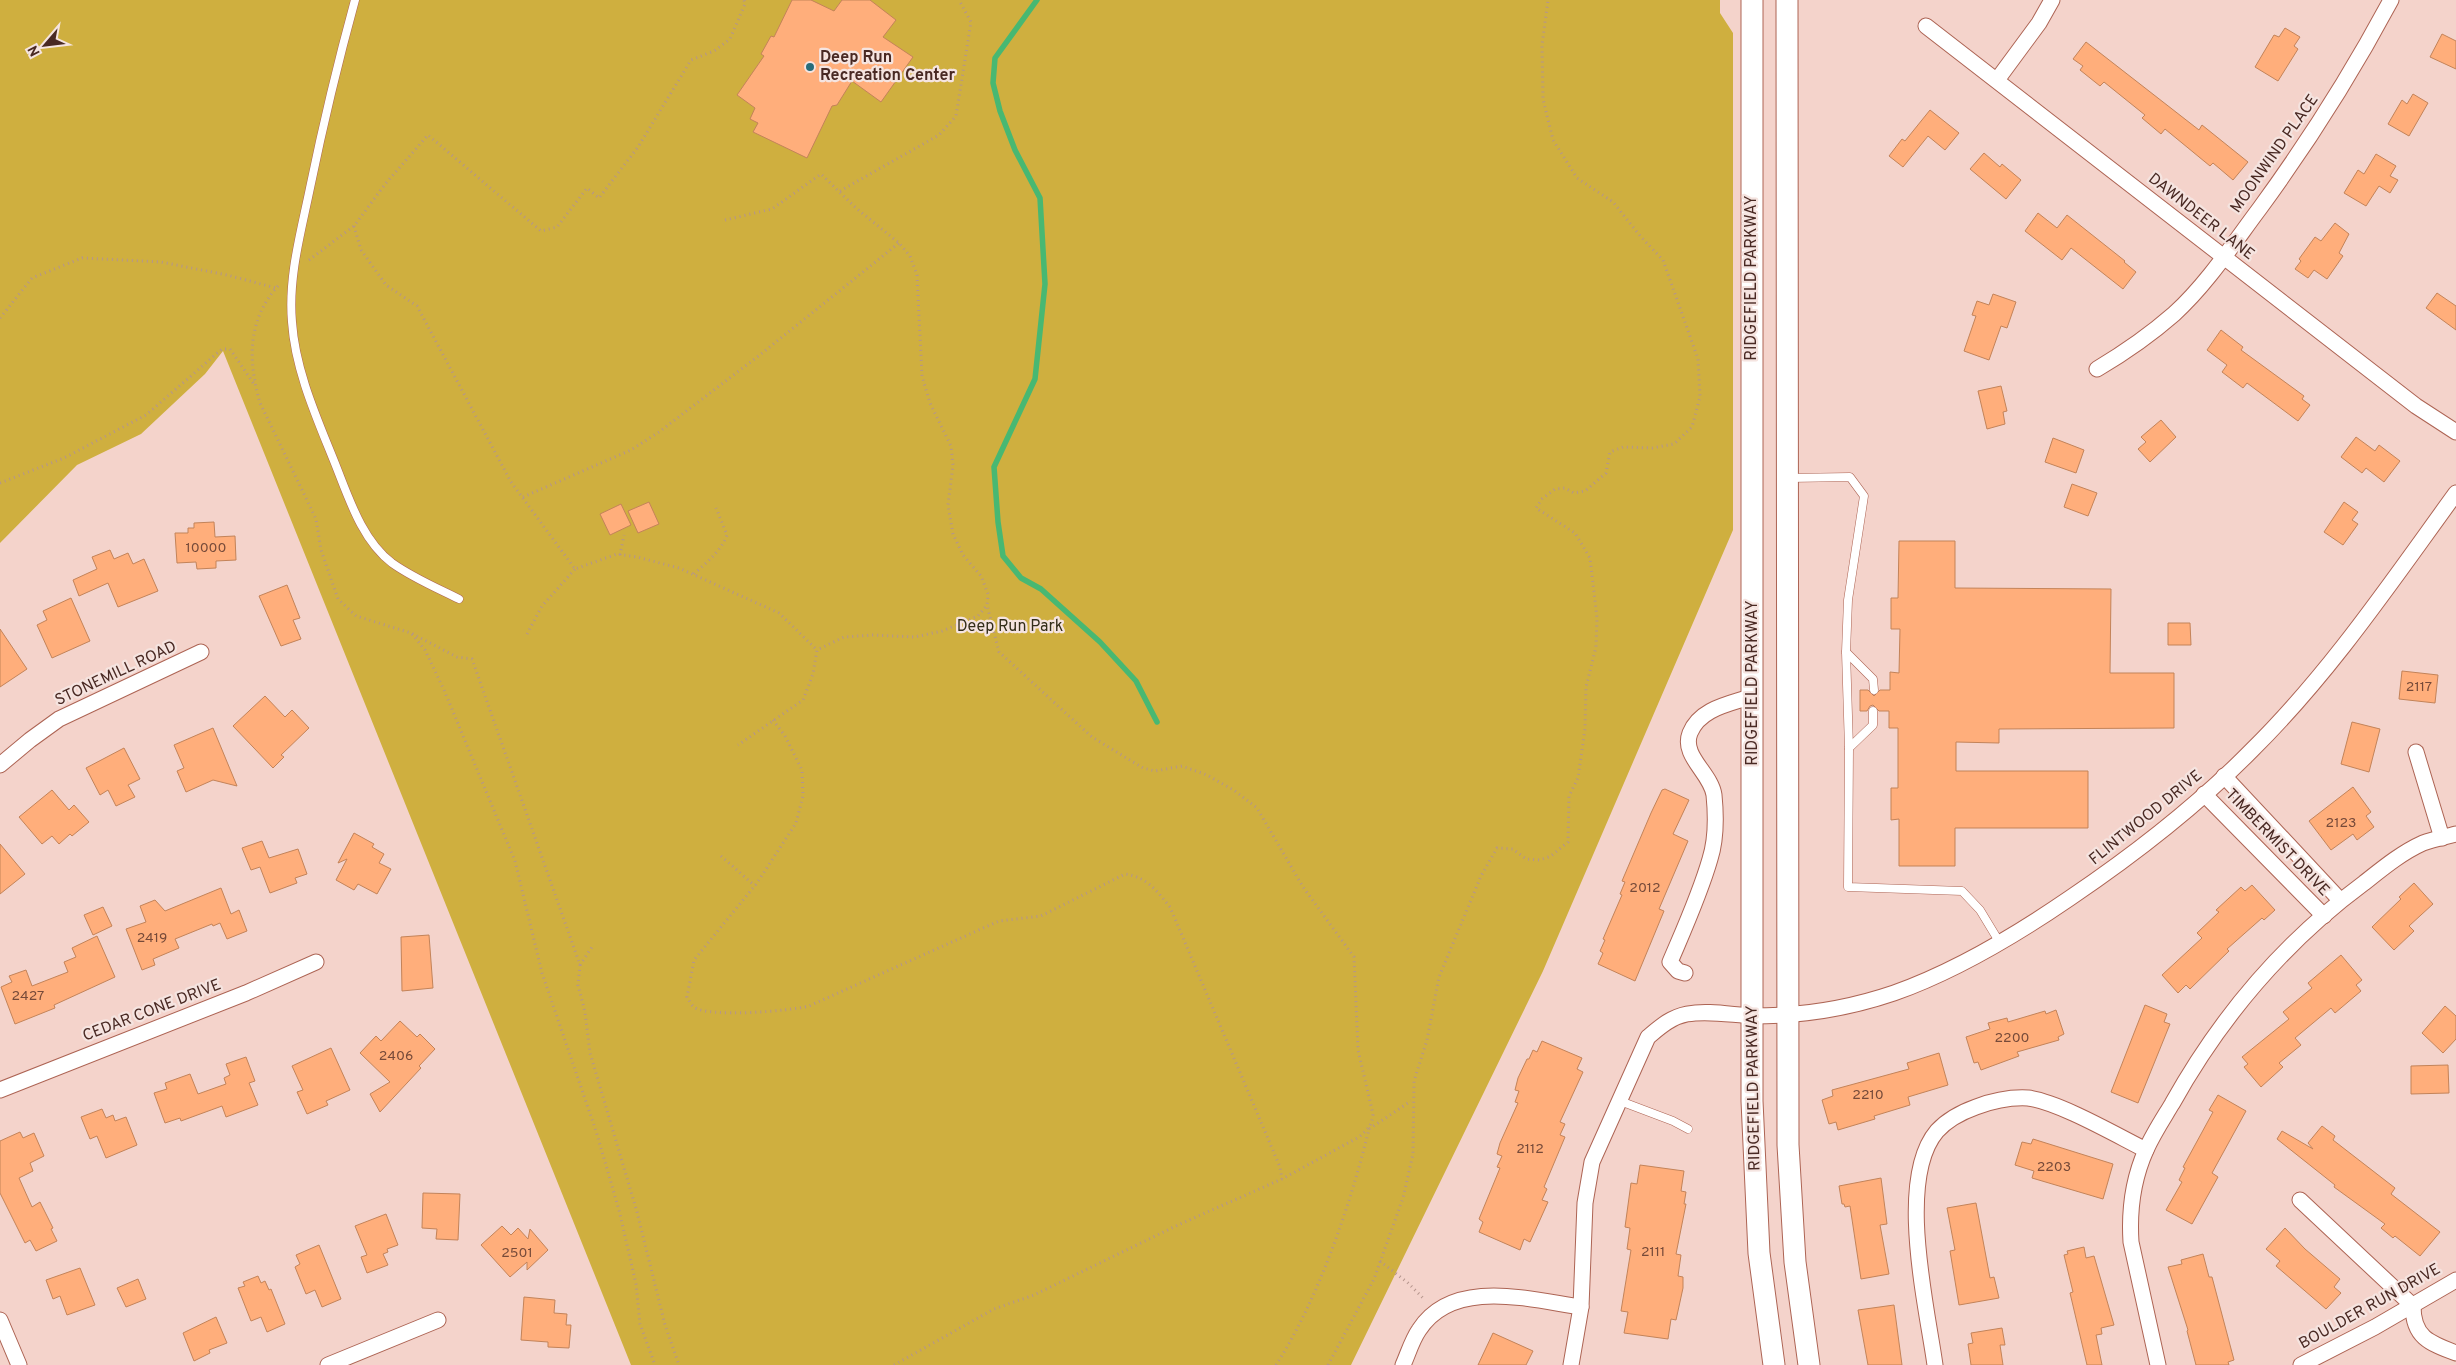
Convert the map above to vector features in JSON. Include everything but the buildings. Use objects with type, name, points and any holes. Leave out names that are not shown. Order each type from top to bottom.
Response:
[{"type":"main road","name":"RIDGEFIELD PARKWAY","points":[[1752,0],[1752,1101],[1758,1235],[1766,1319],[1774,1365]]},
{"type":"main road","name":"RIDGEFIELD PARKWAY","points":[[1787,0],[1788,1014],[1791,1212],[1796,1271],[1809,1365]]},
{"type":"street","points":[[1997,80],[2039,23],[2052,0]]},
{"type":"street","name":"MOONWIND PLACE","points":[[2097,369],[2125,352],[2174,313],[2223,257],[2304,148],[2354,68],[2391,0]]},
{"type":"street","name":"DAWNDEER LANE","points":[[1926,26],[2416,406],[2456,432]]},
{"type":"street","name":"FLINTWOOD DRIVE","points":[[1571,1365],[1581,1307],[1585,1203],[1592,1162],[1648,1037],[1663,1024],[1689,1013],[1753,1016],[1788,1014],[1858,1003],[1895,993],[2000,943],[2048,913],[2122,863],[2204,794],[2254,748],[2309,688],[2382,595],[2456,493]]},
{"type":"street","name":"STONEMILL ROAD","points":[[0,766],[30,740],[59,719],[95,700],[158,674],[201,652]]},
{"type":"street","points":[[1685,973],[1678,971],[1670,962],[1711,858],[1715,826],[1714,793],[1709,781],[1691,752],[1689,734],[1695,723],[1704,713],[1753,696]]},
{"type":"street","points":[[2158,1365],[2131,1242],[2130,1222],[2136,1182],[2146,1150],[2197,1058],[2232,1011],[2279,957],[2340,900],[2400,856],[2424,843],[2449,836],[2416,752]]},
{"type":"street","name":"TIMBERMIST DRIVE","points":[[2224,776],[2340,900]]},
{"type":"street","name":"TIMBERMIST DRIVE","points":[[2204,794],[2324,916]]},
{"type":"street","name":"CEDAR CONE DRIVE","points":[[0,1090],[246,993],[316,962]]},
{"type":"street","points":[[1935,1365],[1916,1213],[1920,1166],[1937,1132],[1956,1116],[1970,1109],[2005,1099],[2029,1098],[2078,1116],[2146,1150]]},
{"type":"street","points":[[2300,1200],[2413,1306],[2413,1316],[2423,1338],[2436,1346],[2456,1353]]},
{"type":"street","name":"BOULDER RUN DRIVE","points":[[2301,1365],[2413,1306],[2456,1280]]},
{"type":"street","points":[[1403,1365],[1419,1329],[1436,1311],[1472,1297],[1495,1295],[1581,1307]]},
{"type":"street","points":[[0,1320],[19,1365]]},
{"type":"street","points":[[328,1365],[438,1320]]},
{"type":"lane","points":[[355,0],[319,148],[293,272],[292,321],[301,370],[328,446],[356,513],[370,540],[392,563],[414,577],[459,599]]},
{"type":"lane","points":[[1787,478],[1850,477],[1864,496],[1848,600],[1846,652],[1849,748],[1848,887],[1962,891],[1980,910],[2000,943]]},
{"type":"lane","points":[[1846,652],[1873,679],[1874,690]]},
{"type":"lane","points":[[1849,748],[1873,725],[1873,711]]},
{"type":"lane","points":[[1620,1101],[1673,1121],[1688,1129]]},
{"type":"path","points":[[679,1365],[665,1325],[637,1212],[590,1053],[586,1012],[578,985],[580,965],[472,659],[456,657],[411,633],[356,616],[338,600],[321,550],[316,519],[260,403],[251,358],[253,330],[261,308],[276,288],[293,272],[354,226],[386,184],[428,135],[541,231],[556,227],[587,188],[599,198],[638,147],[691,60],[714,51],[730,39],[745,4],[744,0]]},
{"type":"path","points":[[840,191],[939,135],[956,116],[971,22],[959,0]]},
{"type":"path","points":[[1328,1365],[1374,1279],[1403,1198],[1413,1154],[1412,1101],[1414,1081],[1426,1040],[1438,977],[1481,876],[1497,848],[1513,849],[1526,858],[1540,860],[1551,856],[1568,842],[1569,796],[1578,778],[1585,729],[1586,687],[1596,647],[1597,618],[1590,558],[1575,533],[1536,508],[1542,499],[1555,489],[1565,488],[1574,492],[1585,491],[1606,472],[1610,452],[1624,447],[1652,448],[1674,444],[1692,426],[1700,397],[1698,359],[1663,260],[1641,237],[1613,202],[1577,178],[1552,140],[1543,99],[1542,45],[1548,0]]},
{"type":"path","points":[[725,220],[772,209],[822,174],[856,208],[899,243],[910,256],[917,276],[922,376],[930,403],[951,446],[953,465],[948,505],[953,534],[963,555],[981,576],[988,594],[987,605],[999,652],[1092,737],[1142,768],[1155,771],[1182,766],[1207,775],[1235,791],[1257,808],[1303,887],[1354,957],[1358,1050],[1374,1114],[1356,1184],[1322,1272],[1298,1331],[1276,1365]]},
{"type":"path","points":[[354,226],[361,250],[386,285],[417,306],[511,482],[575,569]]},
{"type":"path","points":[[523,497],[631,450],[659,432],[753,360],[899,243]]},
{"type":"path","points":[[0,318],[32,278],[82,258],[161,262],[227,275],[276,288]]},
{"type":"path","points":[[0,483],[64,458],[146,415],[222,349],[230,349],[255,384]]},
{"type":"path","points":[[694,574],[712,558],[727,535],[716,508]]},
{"type":"path","points":[[620,555],[624,535]]},
{"type":"path","points":[[527,634],[542,606],[575,569],[620,555],[637,557],[694,574],[779,614],[817,650]]},
{"type":"path","points":[[817,650],[844,637],[874,635],[915,637],[942,631],[978,616],[987,605]]},
{"type":"path","points":[[411,633],[425,650],[444,690],[516,861],[542,973],[596,1131],[619,1210],[636,1284],[640,1324],[655,1365]]},
{"type":"path","points":[[738,745],[802,700],[813,674],[817,650]]},
{"type":"path","points":[[773,720],[785,736],[802,770],[803,796],[796,822],[755,886],[694,960],[688,998],[694,1008],[706,1011],[747,1013],[794,1010],[809,1006],[999,921],[1041,916],[1125,874],[1135,876],[1152,885],[1170,908],[1280,1167],[1282,1179]]},
{"type":"path","points":[[720,856],[755,886]]},
{"type":"path","points":[[580,965],[592,947]]},
{"type":"path","points":[[894,1365],[994,1309],[1034,1295],[1178,1225],[1282,1179],[1358,1137],[1412,1101]]},
{"type":"path","points":[[1380,1261],[1408,1283],[1436,1311]]},
{"type":"green space","name":"Deep Run Park","points":[[0,0],[1720,0],[1720,13],[1733,33],[1733,530],[1543,971],[1351,1365],[631,1365],[223,351],[205,374],[141,434],[77,465],[0,543]]},
{"type":"waterway","points":[[1037,0],[995,58],[993,83],[1000,111],[1015,150],[1040,198],[1045,284],[1035,379],[994,467],[998,522],[1003,556],[1021,578],[1041,589],[1100,642],[1136,681],[1157,722]]},
{"type":"place","name":"Deep Run Recreation Center","points":[[810,67]]}]
